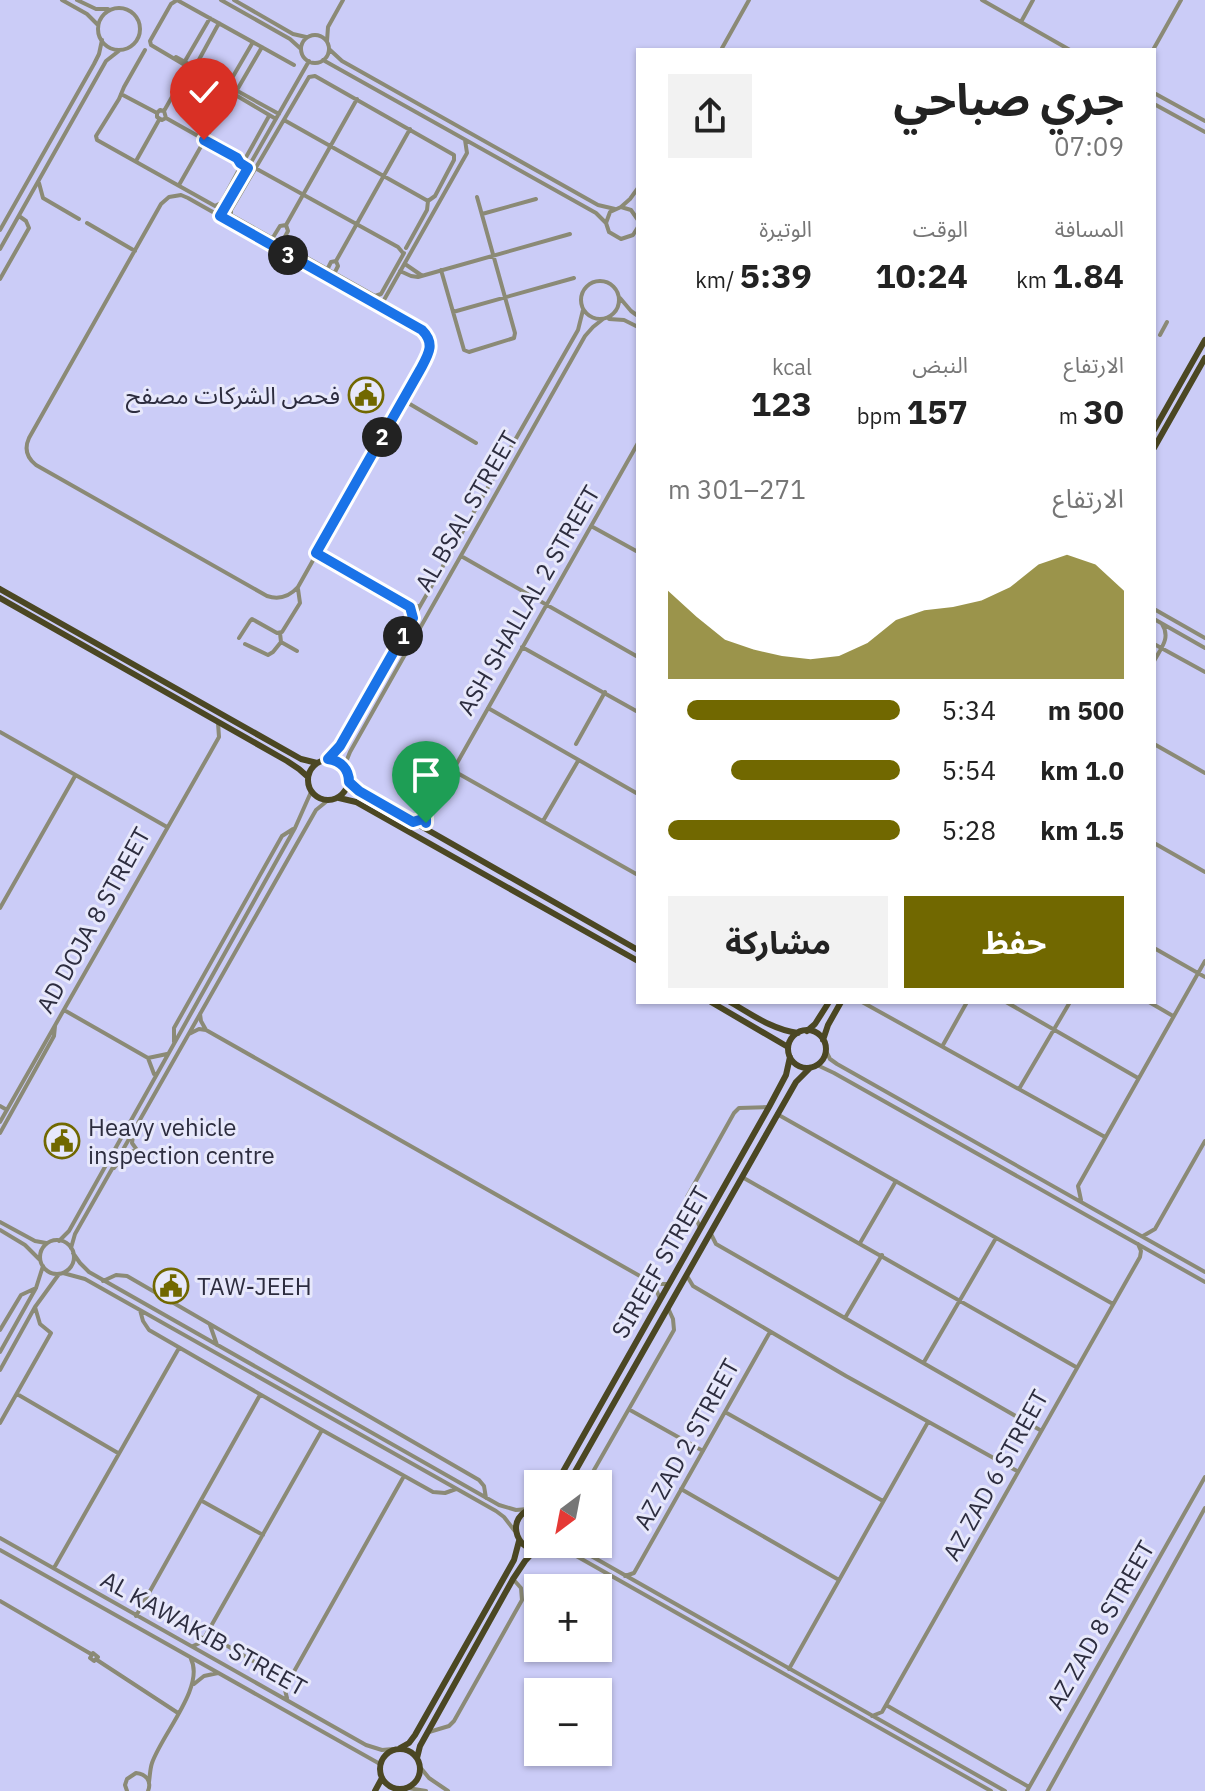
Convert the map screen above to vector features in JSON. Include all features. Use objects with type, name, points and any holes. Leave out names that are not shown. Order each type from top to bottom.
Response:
[{"type":"main road","points":[[1156,426],[1205,340]]},
{"type":"main road","points":[[1156,444],[1205,358]]},
{"type":"main road","points":[[0,589],[301,759],[317,763]]},
{"type":"main road","points":[[0,598],[217,721],[308,777]]},
{"type":"main road","points":[[339,798],[349,782],[344,767],[328,759],[317,763],[308,777],[315,796],[327,801],[339,798],[356,802],[636,960]]},
{"type":"main road","points":[[349,782],[359,791],[636,949]]},
{"type":"main road","points":[[714,1004],[788,1047]]},
{"type":"main road","points":[[734,1004],[772,1026],[798,1033],[813,1032],[823,1040]]},
{"type":"main road","points":[[807,1031],[828,1004]]},
{"type":"main road","points":[[798,1033],[790,1041],[790,1057],[798,1066],[813,1067],[821,1062],[826,1051],[823,1040],[840,1004]]},
{"type":"main road","name":"SIREEF STREET","points":[[564,1470],[769,1107],[786,1075],[790,1057]]},
{"type":"main road","name":"SIREEF STREET","points":[[576,1470],[777,1114],[796,1082],[813,1067]]},
{"type":"main road","points":[[397,1749],[408,1750],[417,1758],[420,1767],[417,1779],[405,1789],[389,1786],[382,1778],[380,1764],[384,1755],[409,1743],[415,1735],[514,1560],[518,1538],[516,1529],[520,1516],[524,1514]]},
{"type":"main road","points":[[518,1538],[524,1543]]},
{"type":"main road","points":[[417,1758],[427,1733],[528,1558]]},
{"type":"main road","points":[[375,1791],[382,1778]]},
{"type":"street","points":[[62,0],[87,14],[98,25]]},
{"type":"street","points":[[0,249],[106,61],[137,40],[140,27],[130,11],[96,9],[77,0]]},
{"type":"street","points":[[221,0],[293,41],[309,61],[323,60],[594,211],[601,216],[612,236],[636,239]]},
{"type":"street","points":[[234,0],[293,34],[322,37],[342,61],[586,198],[602,206],[631,210],[636,216]]},
{"type":"street","points":[[323,60],[328,46],[328,27],[343,0]]},
{"type":"street","points":[[722,48],[749,0]]},
{"type":"street","points":[[982,0],[1066,48]]},
{"type":"street","points":[[1021,22],[1033,0]]},
{"type":"street","points":[[1154,48],[1181,0]]},
{"type":"street","points":[[278,116],[170,56],[150,41],[173,2],[179,1],[294,65]]},
{"type":"street","points":[[110,10],[100,19],[99,35],[109,47],[120,50]]},
{"type":"street","points":[[184,64],[210,18]]},
{"type":"street","points":[[193,69],[219,23]]},
{"type":"street","points":[[301,49],[303,42],[328,27]]},
{"type":"street","points":[[0,230],[94,64],[102,40]]},
{"type":"street","points":[[227,88],[253,42]]},
{"type":"street","points":[[236,93],[262,47]]},
{"type":"street","points":[[145,50],[96,139],[215,206],[218,206],[270,115]]},
{"type":"street","points":[[220,216],[309,61]]},
{"type":"street","points":[[185,74],[164,111],[166,118],[250,165]]},
{"type":"street","points":[[380,307],[405,264],[408,252],[427,210],[428,201],[435,195],[455,156],[452,153],[310,76],[231,210],[230,214],[272,239],[378,296],[408,252],[467,153],[464,139]]},
{"type":"street","points":[[236,93],[270,115],[278,116]]},
{"type":"street","points":[[121,94],[157,113]]},
{"type":"street","points":[[1156,94],[1205,121]]},
{"type":"street","points":[[179,185],[228,99]]},
{"type":"street","points":[[281,244],[288,231],[286,225],[357,99]]},
{"type":"street","points":[[1156,105],[1205,132]]},
{"type":"street","points":[[157,113],[164,111]]},
{"type":"street","points":[[157,113],[159,120]]},
{"type":"street","points":[[136,161],[159,120],[166,118]]},
{"type":"street","points":[[283,119],[428,201]]},
{"type":"street","points":[[327,270],[331,262],[336,261],[410,129]]},
{"type":"street","points":[[467,153],[481,148]]},
{"type":"street","points":[[255,168],[408,252]]},
{"type":"street","points":[[38,181],[43,198],[79,219]]},
{"type":"street","points":[[606,223],[610,212],[630,199],[636,191]]},
{"type":"street","points":[[184,196],[422,330],[430,342],[429,353],[298,587],[291,594],[277,598],[267,596],[36,465],[28,455],[26,446],[29,438],[135,251],[161,204],[169,197],[184,196]]},
{"type":"street","points":[[441,270],[465,351],[514,338],[477,197]]},
{"type":"street","points":[[26,203],[43,198]]},
{"type":"street","points":[[482,214],[536,199]]},
{"type":"street","points":[[0,279],[29,228],[19,216]]},
{"type":"street","points":[[87,223],[135,251]]},
{"type":"street","points":[[272,239],[281,225],[286,225]]},
{"type":"street","points":[[630,238],[636,232]]},
{"type":"street","points":[[400,271],[413,277],[570,234]]},
{"type":"street","points":[[334,274],[338,266],[336,261]]},
{"type":"street","points":[[405,264],[421,275]]},
{"type":"street","points":[[452,312],[574,278]]},
{"type":"street","points":[[636,315],[608,283],[596,281],[582,292],[583,310],[588,315],[595,319],[624,320],[636,326]]},
{"type":"street","points":[[604,319],[618,308],[619,297]]},
{"type":"street","name":"AL BSAL STREET","points":[[328,759],[340,746],[578,330],[583,310]]},
{"type":"street","name":"AL BSAL STREET","points":[[344,767],[585,336],[604,319]]},
{"type":"street","points":[[1160,335],[1167,322]]},
{"type":"street","points":[[403,400],[476,443]]},
{"type":"street","name":"ASH SHALLAL 2 STREET","points":[[426,818],[636,451]]},
{"type":"street","points":[[591,526],[636,551]]},
{"type":"street","points":[[316,553],[410,607],[413,618]]},
{"type":"street","points":[[461,556],[636,656]]},
{"type":"street","points":[[280,633],[299,605],[298,587]]},
{"type":"street","points":[[291,594],[300,597]]},
{"type":"street","points":[[410,607],[421,604]]},
{"type":"street","points":[[1156,610],[1205,638]]},
{"type":"street","points":[[239,638],[252,619],[280,633]]},
{"type":"street","points":[[1156,620],[1205,648]]},
{"type":"street","points":[[1156,658],[1166,641],[1166,632],[1161,623]]},
{"type":"street","points":[[245,644],[268,655],[281,642],[280,633]]},
{"type":"street","points":[[1166,641],[1182,635]]},
{"type":"street","points":[[281,642],[297,651]]},
{"type":"street","points":[[1156,645],[1205,672]]},
{"type":"street","points":[[522,647],[636,711]]},
{"type":"street","points":[[576,744],[605,692]]},
{"type":"street","points":[[488,708],[636,793]]},
{"type":"street","points":[[217,721],[219,737]]},
{"type":"street","points":[[219,737],[232,730]]},
{"type":"street","points":[[0,732],[167,827]]},
{"type":"street","name":"AD DOJA 8 STREET","points":[[0,1122],[219,737]]},
{"type":"street","points":[[1156,745],[1205,773]]},
{"type":"street","points":[[543,821],[579,760]]},
{"type":"street","points":[[452,770],[636,874]]},
{"type":"street","points":[[0,908],[75,776]]},
{"type":"street","points":[[0,1222],[35,1241],[49,1243],[59,1241],[69,1231],[295,828],[311,792]]},
{"type":"street","points":[[0,1370],[35,1307],[61,1273],[71,1266],[75,1234],[316,810],[327,801]]},
{"type":"street","points":[[413,822],[426,818],[430,831]]},
{"type":"street","points":[[1156,844],[1205,872]]},
{"type":"street","points":[[1156,949],[1205,977]]},
{"type":"street","points":[[1066,1192],[1078,1186],[1205,961]]},
{"type":"street","points":[[866,1004],[1105,1137]]},
{"type":"street","points":[[942,1046],[966,1004]]},
{"type":"street","points":[[1010,1004],[1138,1078]]},
{"type":"street","points":[[1019,1089],[1069,1004]]},
{"type":"street","points":[[1152,1004],[1173,1016]]},
{"type":"street","points":[[64,1010],[148,1058],[155,1077]]},
{"type":"street","points":[[200,1014],[206,1030]]},
{"type":"street","points":[[0,1133],[54,1036],[55,1025]]},
{"type":"street","points":[[188,1035],[199,1029],[206,1030],[654,1284],[668,1284]]},
{"type":"street","points":[[826,1051],[837,1064],[1205,1272]]},
{"type":"street","points":[[148,1058],[167,1054]]},
{"type":"street","points":[[813,1067],[834,1073],[1205,1282]]},
{"type":"street","points":[[0,1106],[7,1110]]},
{"type":"street","points":[[700,1229],[687,1197],[726,1127],[739,1108],[769,1107]]},
{"type":"street","points":[[777,1114],[1113,1304]]},
{"type":"street","points":[[112,1170],[125,1154],[137,1150],[132,1143],[134,1131]]},
{"type":"street","points":[[1143,1236],[1155,1229],[1205,1141]]},
{"type":"street","points":[[742,1177],[1076,1367]]},
{"type":"street","points":[[860,1243],[896,1181]]},
{"type":"street","points":[[1078,1186],[1081,1200]]},
{"type":"street","points":[[1155,1229],[1157,1245]]},
{"type":"street","points":[[0,1230],[32,1250],[50,1272],[85,1279],[504,1517],[518,1538]]},
{"type":"street","points":[[711,1231],[716,1244],[1040,1430]]},
{"type":"street","points":[[924,1362],[996,1238]]},
{"type":"street","points":[[59,1241],[72,1250],[84,1269],[103,1281],[486,1498],[509,1509],[524,1509]]},
{"type":"street","points":[[0,1352],[42,1276],[43,1249],[49,1243]]},
{"type":"street","points":[[702,1248],[716,1244]]},
{"type":"street","points":[[1138,1244],[1140,1257],[1152,1252]]},
{"type":"street","points":[[845,1318],[882,1255]]},
{"type":"street","name":"AZ ZAD 6 STREET","points":[[882,1712],[1140,1257]]},
{"type":"street","points":[[687,1274],[693,1286],[770,1332],[1017,1471]]},
{"type":"street","points":[[103,1281],[124,1275],[207,1322],[479,1480],[484,1486],[486,1498]]},
{"type":"street","points":[[654,1284],[660,1299]]},
{"type":"street","points":[[679,1289],[684,1285],[693,1286]]},
{"type":"street","points":[[0,1330],[21,1295],[36,1288]]},
{"type":"street","points":[[0,1423],[51,1333],[40,1324],[35,1307]]},
{"type":"street","points":[[594,1470],[674,1330],[668,1308]]},
{"type":"street","points":[[140,1310],[149,1330],[260,1395],[439,1493],[456,1489]]},
{"type":"street","points":[[207,1322],[217,1345]]},
{"type":"street","name":"AZ ZAD 2 STREET","points":[[634,1573],[770,1332]]},
{"type":"street","points":[[54,1568],[179,1348]]},
{"type":"street","points":[[17,1394],[119,1453]]},
{"type":"street","points":[[136,1616],[260,1395]]},
{"type":"street","points":[[630,1410],[703,1451]]},
{"type":"street","points":[[725,1412],[883,1501]]},
{"type":"street","points":[[789,1669],[928,1422]]},
{"type":"street","points":[[192,1646],[204,1638],[322,1430]]},
{"type":"street","points":[[271,1691],[287,1683],[404,1476]]},
{"type":"street","name":"AZ ZAD 8 STREET","points":[[1028,1789],[1205,1477]]},
{"type":"street","points":[[681,1489],[839,1580]]},
{"type":"street","points":[[202,1500],[263,1535]]},
{"type":"street","name":"AZ ZAD 8 STREET","points":[[1048,1791],[1205,1508]]},
{"type":"street","name":"AL KAWAKIB STREET","points":[[0,1538],[371,1747],[397,1749]]},
{"type":"street","name":"AL KAWAKIB STREET","points":[[0,1550],[380,1764]]},
{"type":"street","points":[[580,1558],[991,1791]]},
{"type":"street","points":[[594,1558],[1005,1791]]},
{"type":"street","points":[[625,1576],[634,1573],[640,1584]]},
{"type":"street","points":[[427,1733],[449,1726],[454,1721],[521,1602],[521,1588],[513,1579]]},
{"type":"street","points":[[0,1601],[97,1655],[97,1660],[178,1713]]},
{"type":"street","points":[[143,1604],[287,1683]]},
{"type":"street","points":[[204,1638],[204,1653]]},
{"type":"street","points":[[190,1657],[195,1671],[193,1686]]},
{"type":"street","points":[[148,1791],[152,1763],[193,1686],[204,1676],[218,1673]]},
{"type":"street","points":[[287,1683],[289,1701]]},
{"type":"street","points":[[886,1705],[1028,1789]]},
{"type":"street","points":[[872,1716],[882,1712],[887,1724]]},
{"type":"street","points":[[126,1791],[127,1779],[152,1763]]},
{"type":"street","points":[[420,1767],[429,1778],[448,1791]]},
{"type":"street","points":[[136,1773],[143,1774],[149,1782]]},
{"type":"street","points":[[405,1789],[426,1791]]},
{"type":"shaded area","points":[[0,0],[1205,0],[1205,1791],[0,1791]]},
{"type":"place","name":"فحص الشركات مصفح","points":[[366,395]]},
{"type":"place","name":"Heavy vehicle inspection centre","points":[[62,1141]]},
{"type":"place","name":"TAW-JEEH","points":[[171,1286]]},
{"type":"route","points":[[204,140],[237,158],[248,168],[220,216],[422,330],[430,342],[429,353],[420,370],[316,553],[412,610],[413,618],[340,746],[328,759],[344,767],[349,782],[359,791],[413,822],[426,818],[426,823]]}]
